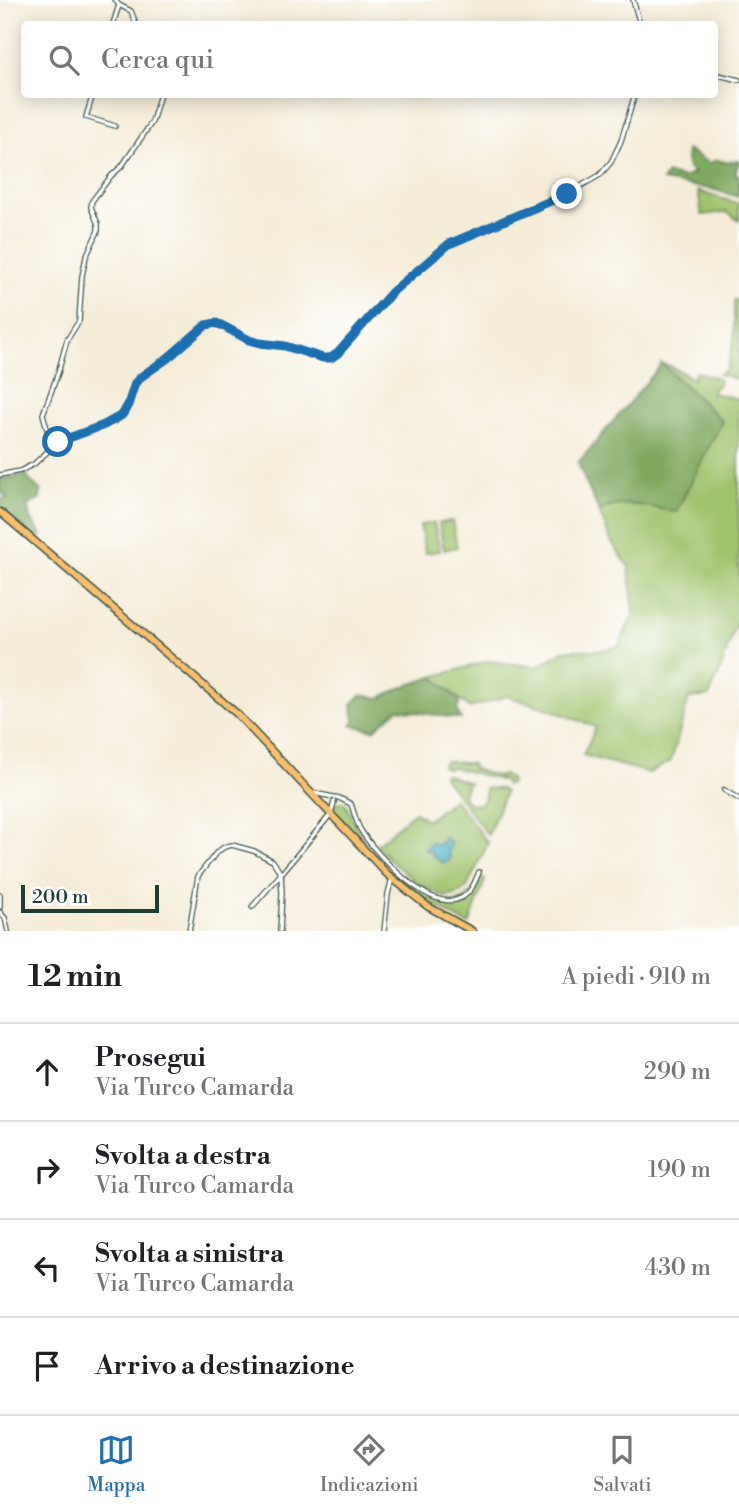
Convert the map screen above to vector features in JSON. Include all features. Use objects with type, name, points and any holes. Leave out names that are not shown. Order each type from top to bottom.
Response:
[{"type":"main road","points":[[0,513],[236,713],[392,878],[427,906],[470,929]]},
{"type":"street","points":[[116,0],[119,5],[131,11],[135,21]]},
{"type":"street","points":[[633,0],[639,21]]},
{"type":"street","points":[[114,21],[119,5]]},
{"type":"street","points":[[718,75],[739,80]]},
{"type":"street","points":[[92,98],[86,117],[115,126]]},
{"type":"street","points":[[50,448],[43,414],[67,340],[79,321],[86,257],[98,231],[92,201],[152,122],[159,98]]},
{"type":"street","points":[[0,475],[20,471],[34,464],[58,442],[104,425],[122,415],[135,383],[206,325],[216,323],[249,340],[331,358],[392,292],[449,244],[567,194],[600,175],[611,162],[621,141],[634,98]]},
{"type":"street","points":[[724,790],[739,799]]},
{"type":"street","points":[[310,793],[340,798],[351,804],[359,828],[377,852],[399,874],[423,891],[444,901],[463,897],[469,892],[480,872]]},
{"type":"street","points":[[322,805],[328,797]]},
{"type":"street","points":[[322,805],[340,798]]},
{"type":"street","points":[[252,907],[331,814],[334,802]]},
{"type":"street","points":[[189,931],[198,876],[216,853],[232,845],[254,851],[273,861],[281,874],[280,931]]},
{"type":"street","points":[[384,931],[392,878]]},
{"type":"street","points":[[0,895],[0,910],[8,931]]},
{"type":"green space","points":[[687,150],[709,163],[717,160],[739,161],[735,174],[739,175],[739,197],[712,189],[662,181],[667,174],[684,178],[694,173],[688,168]]},
{"type":"green space","points":[[698,191],[739,204],[739,221],[727,212],[702,215]]},
{"type":"green space","points":[[734,300],[739,300],[739,380],[719,374],[727,369],[734,341]]},
{"type":"green space","points":[[662,364],[694,379],[695,372],[716,377],[720,381],[712,393],[739,399],[739,614],[709,696],[689,698],[671,761],[649,773],[583,755],[596,727],[507,696],[470,708],[433,677],[489,661],[537,667],[565,650],[603,650],[619,646],[634,613],[629,567],[611,541],[599,511],[628,504],[676,512],[722,421]]},
{"type":"green space","points":[[662,364],[722,421],[676,512],[628,504],[599,511],[578,463]]},
{"type":"green space","points":[[27,474],[28,479],[41,491],[40,499],[27,506],[30,518],[42,535],[37,539],[0,508],[0,500],[7,498],[0,490],[0,479]]},
{"type":"green space","points":[[452,521],[457,547],[444,550],[439,523]]},
{"type":"green space","points":[[434,523],[440,551],[425,553],[420,525]]},
{"type":"green space","points":[[433,677],[460,701],[457,710],[461,719],[398,709],[374,730],[351,725],[355,720],[352,704],[361,695],[380,698]]},
{"type":"green space","points":[[445,761],[472,764],[474,769],[499,777],[503,775],[510,779],[511,784],[506,785],[504,781],[452,767],[447,769],[442,766]]},
{"type":"green space","points":[[445,774],[469,783],[464,790],[464,797],[471,804],[482,802],[485,788],[501,789],[505,792],[488,835],[443,776]]},
{"type":"green space","points":[[454,799],[488,843],[467,887],[456,895],[445,897],[419,884],[376,845],[415,812],[429,819]]},
{"type":"green space","points":[[338,802],[345,803],[363,841],[335,813],[334,808]]},
{"type":"green space","points":[[481,877],[485,880],[469,925],[425,900],[402,881],[435,900],[455,903],[473,890]]},
{"type":"water","points":[[444,837],[451,843],[449,861],[443,863],[432,855],[431,850],[424,849],[431,842],[436,845],[442,843]]},
{"type":"route","points":[[58,442],[117,420],[125,412],[135,383],[168,358],[201,327],[211,323],[221,325],[249,340],[331,358],[392,292],[449,244],[567,194]]}]
